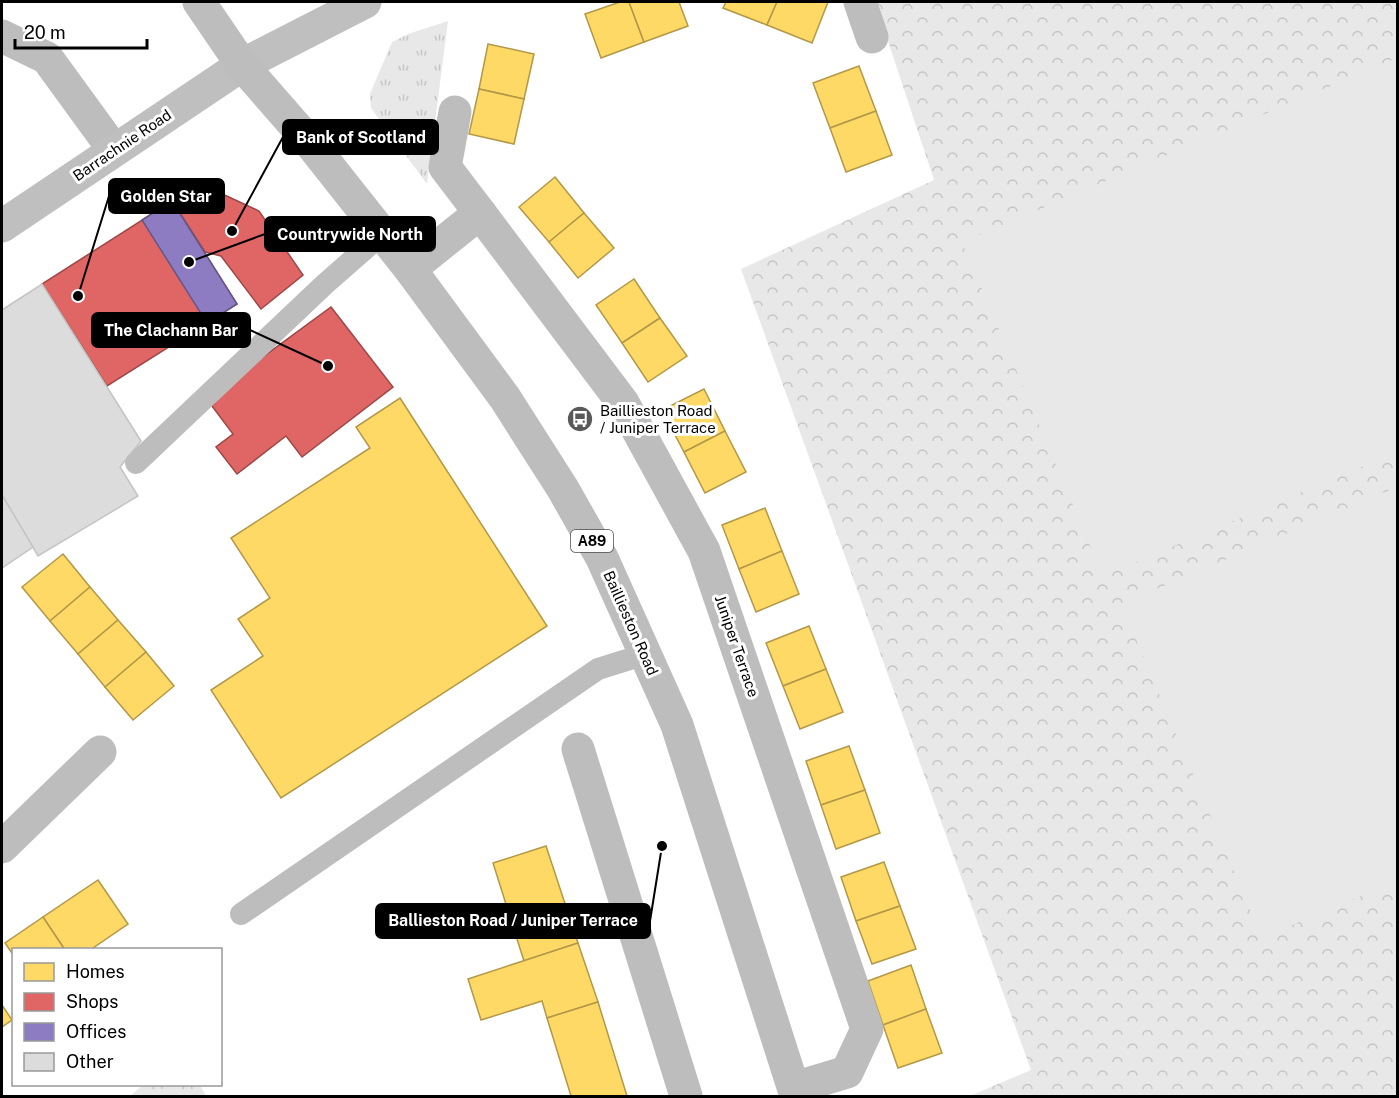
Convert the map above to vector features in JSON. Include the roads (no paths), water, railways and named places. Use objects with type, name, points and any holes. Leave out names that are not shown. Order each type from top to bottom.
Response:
[{"type":"main road","name":"Barrachnie Road","points":[[2,226],[242,65],[365,2]]},
{"type":"street","name":"A89","points":[[199,2],[242,65]]},
{"type":"street","points":[[860,2],[872,37]]},
{"type":"street","points":[[2,36],[47,58],[114,150]]},
{"type":"street","name":"Baillieston Road","points":[[242,65],[311,144],[410,269],[505,398],[602,558],[677,725],[795,1092]]},
{"type":"street","name":"Juniper Terrace","points":[[454,112],[444,167],[623,403],[704,550],[867,1029],[847,1072],[795,1092]]},
{"type":"street","points":[[410,269],[480,213]]},
{"type":"street","points":[[578,749],[686,1096]]},
{"type":"street","points":[[2,847],[100,752]]},
{"type":"lane","points":[[136,463],[382,234]]},
{"type":"lane","points":[[241,914],[598,669],[646,654]]},
{"type":"place","name":"Bank of Scotland","points":[[232,231]]},
{"type":"place","name":"Countrywide North","points":[[189,262]]},
{"type":"place","name":"Golden Star","points":[[78,296]]},
{"type":"place","name":"The Clachann Bar","points":[[328,366]]},
{"type":"place","name":"Baillieston Road / Juniper Terrace","points":[[580,419]]},
{"type":"place","name":"Ballieston Road / Juniper Terrace","points":[[662,846]]}]
